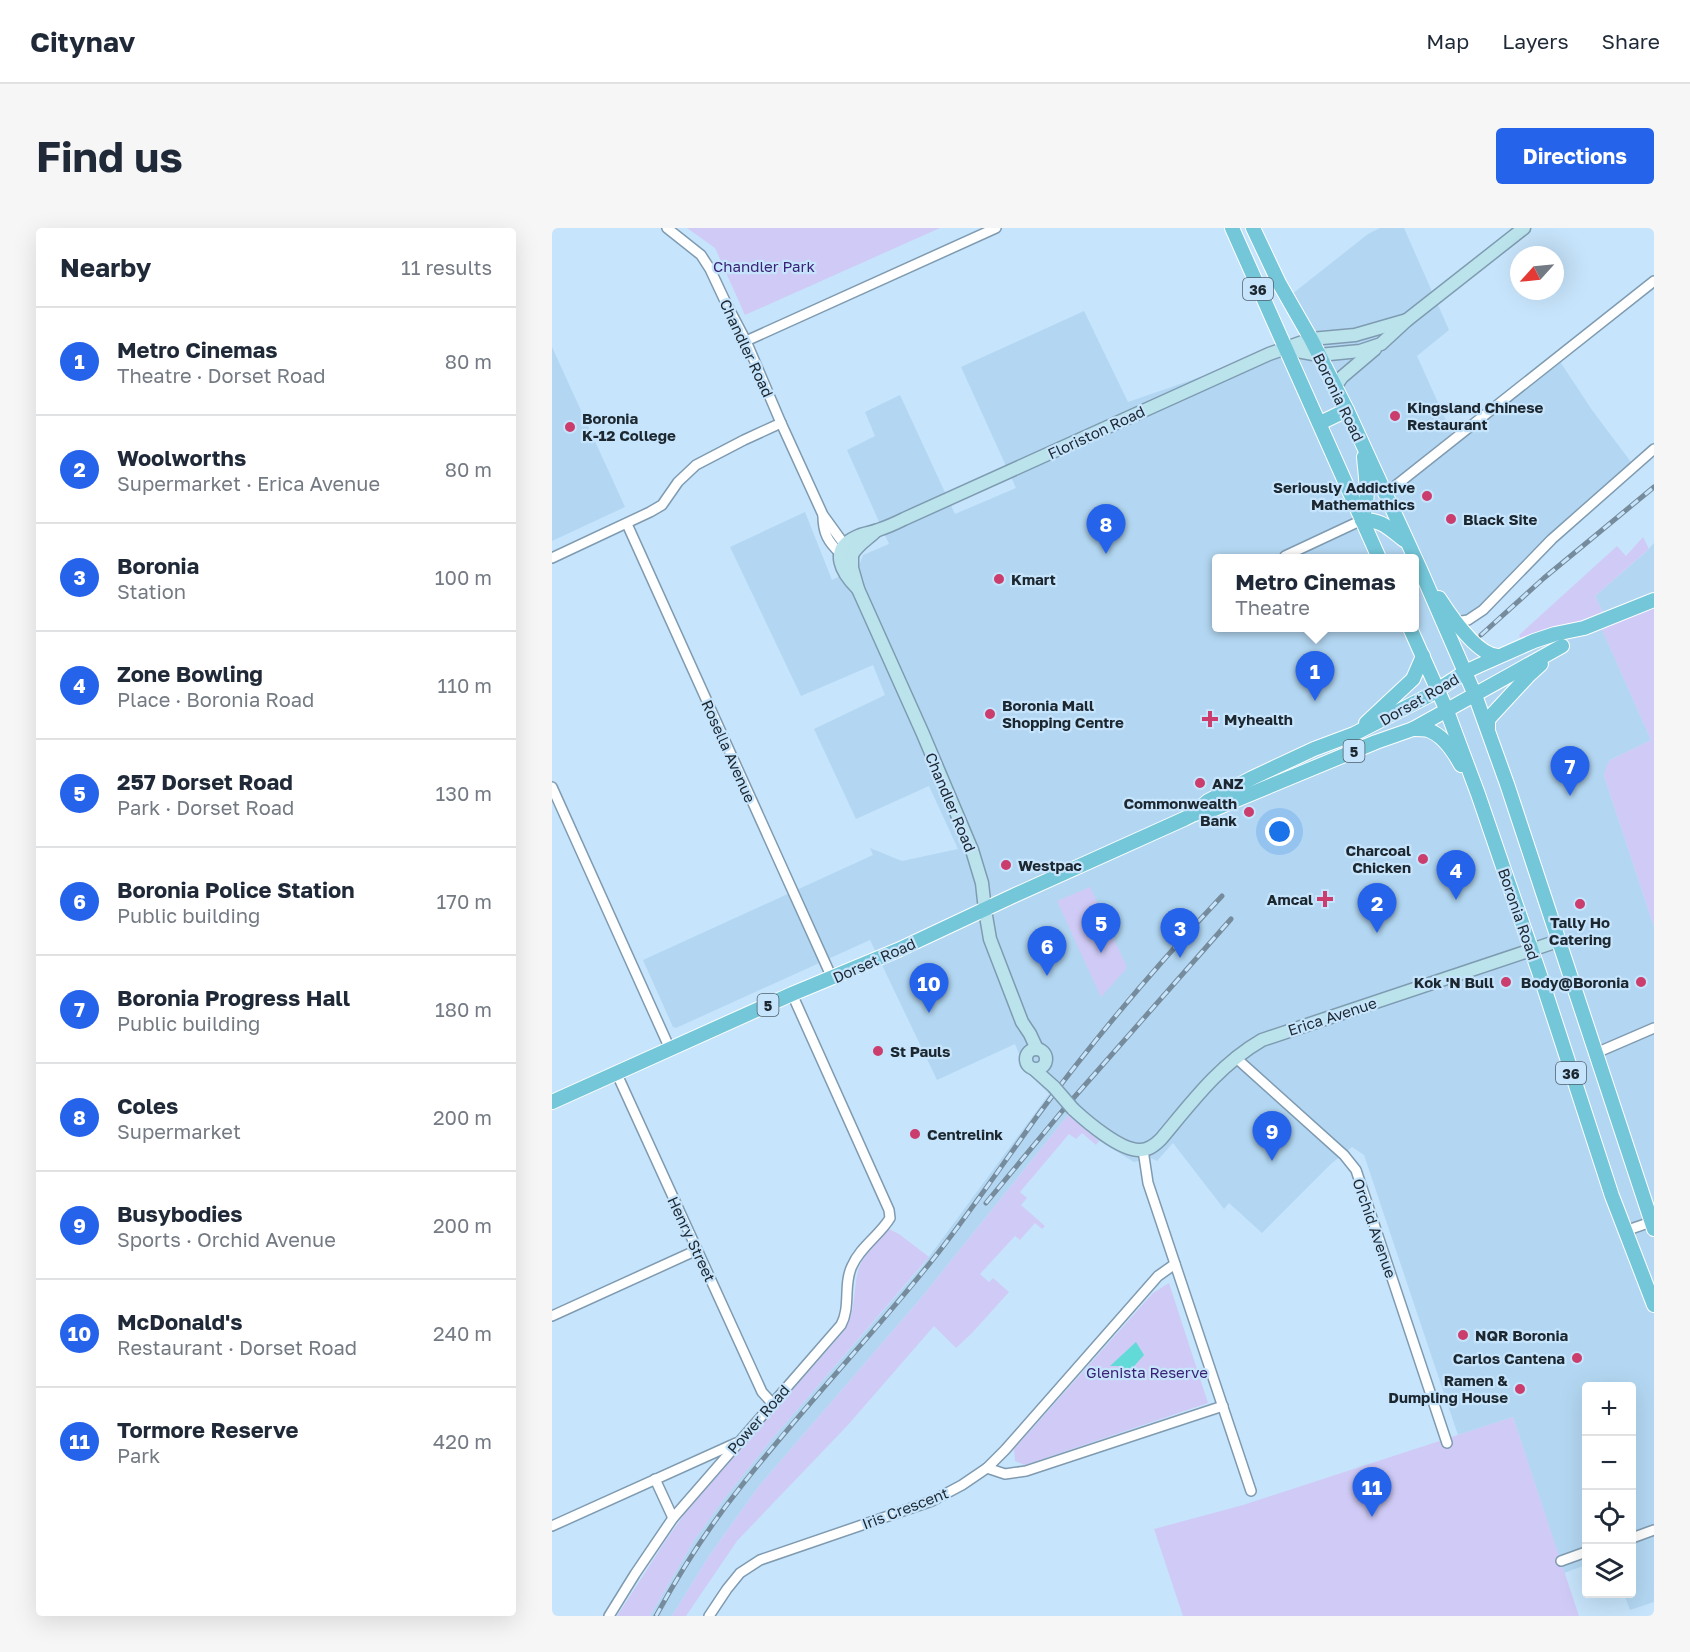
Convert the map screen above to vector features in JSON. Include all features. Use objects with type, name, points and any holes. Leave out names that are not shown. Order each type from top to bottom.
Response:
[{"type":"main road","name":"Boronia Road","points":[[1232,228],[1377,554]]},
{"type":"main road","name":"Boronia Road","points":[[1253,228],[1347,411],[1412,554]]},
{"type":"main road","points":[[1335,387],[1342,377],[1407,320],[1524,228]]},
{"type":"main road","name":"Floriston Road","points":[[846,551],[858,547],[876,531],[1269,354],[1311,339],[1355,335],[1407,320]]},
{"type":"main road","points":[[1285,349],[1319,355],[1360,351],[1381,344]]},
{"type":"main road","points":[[1320,423],[1347,411]]},
{"type":"main road","points":[[1362,443],[1367,498],[1367,507],[1362,520],[1379,522],[1407,543]]},
{"type":"main road","name":"Chandler Road","points":[[846,551],[858,589],[972,850],[982,883],[990,939],[1033,1051]]},
{"type":"main road","name":"Boronia Road","points":[[1419,569],[1456,622],[1479,648],[1489,655],[1498,656]]},
{"type":"main road","name":"Boronia Road","points":[[1419,569],[1488,728],[1653,1224]]},
{"type":"main road","name":"Dorset Road","points":[[1194,814],[1208,801],[1269,769],[1314,749],[1354,735],[1465,672],[1498,656],[1555,634],[1584,628],[1654,600]]},
{"type":"main road","name":"Dorset Road","points":[[1488,728],[1488,720],[1528,675],[1584,628]]},
{"type":"main road","name":"Boronia Road","points":[[1412,632],[1448,711],[1478,794],[1611,1196],[1654,1305]]},
{"type":"main road","name":"Dorset Road","points":[[552,1102],[792,994],[898,950],[1194,814],[1212,810],[1413,729],[1562,646]]},
{"type":"main road","points":[[1354,735],[1413,679],[1423,656]]},
{"type":"main road","points":[[1413,729],[1428,730],[1446,743],[1478,794]]},
{"type":"main road","name":"Erica Avenue","points":[[1143,1150],[1161,1139],[1217,1072],[1262,1040],[1558,941]]},
{"type":"main road","points":[[1040,1068],[1047,1061],[1046,1054],[1033,1051],[1026,1060],[1027,1064],[1049,1073],[1054,1088],[1072,1109],[1118,1142],[1143,1150]]},
{"type":"street","name":"Chandler Road","points":[[667,228],[701,255],[705,262],[746,341],[823,515],[823,530],[827,539],[846,551]]},
{"type":"street","points":[[746,341],[996,228]]},
{"type":"street","points":[[1385,494],[1654,281]]},
{"type":"street","points":[[552,558],[627,524],[662,505],[678,482],[696,465],[781,423]]},
{"type":"street","points":[[1456,622],[1468,620],[1483,610],[1552,538],[1654,449]]},
{"type":"street","points":[[1289,554],[1362,520]]},
{"type":"street","name":"Rosella Avenue","points":[[627,524],[832,978]]},
{"type":"street","points":[[552,787],[670,1048]]},
{"type":"street","name":"Power Road","points":[[609,1616],[673,1518],[841,1325],[845,1315],[849,1271],[852,1264],[890,1218],[889,1210],[792,994]]},
{"type":"street","points":[[1596,1053],[1654,1028]]},
{"type":"street","name":"Orchid Avenue","points":[[1235,1057],[1344,1155],[1356,1170],[1447,1443]]},
{"type":"street","name":"Henry Street","points":[[616,1072],[762,1392],[772,1403]]},
{"type":"street","points":[[1143,1150],[1148,1183],[1251,1491]]},
{"type":"street","points":[[1625,1231],[1653,1224]]},
{"type":"street","points":[[552,1316],[697,1250]]},
{"type":"street","name":"Iris Crescent","points":[[709,1616],[740,1573],[760,1560],[932,1501],[987,1468],[1158,1276],[1175,1264]]},
{"type":"street","points":[[987,1468],[1005,1474],[1026,1471],[1223,1406]]},
{"type":"street","points":[[552,1526],[741,1440]]},
{"type":"street","points":[[655,1479],[673,1518]]},
{"type":"street","points":[[1636,1537],[1654,1530]]},
{"type":"street","points":[[1561,1561],[1582,1554]]},
{"type":"shaded area","points":[[1380,228],[1404,228],[1449,330],[1417,356],[1454,438],[1557,357],[1592,410],[1634,466],[1483,610],[1463,622],[1489,655],[1599,622],[1651,740],[1610,760],[1604,776],[1654,927],[1654,1602],[1630,1610],[1626,1598],[1636,1598],[1636,1382],[1582,1382],[1582,1566],[1564,1573],[1513,1417],[1458,1435],[1364,1155],[1352,1147],[1332,1163],[1262,1233],[1229,1203],[1224,1209],[1173,1143],[1157,1161],[1151,1158],[1134,1162],[1096,1139],[1068,1115],[921,1298],[759,1486],[709,1556],[672,1616],[650,1616],[695,1539],[724,1499],[772,1439],[923,1265],[1049,1094],[1026,1071],[1015,1044],[937,1080],[870,940],[676,1028],[673,1027],[643,960],[873,855],[870,848],[902,861],[958,849],[929,786],[856,819],[814,729],[885,695],[873,665],[801,696],[730,547],[805,512],[832,580],[859,566],[863,555],[889,544],[847,450],[875,436],[865,412],[900,395],[955,514],[1016,488],[961,367],[1084,311],[1128,402],[1310,339],[1287,298],[1368,234]]},
{"type":"shaded area","name":"Boronia K-12 College","points":[[552,347],[625,507],[552,541]]},
{"type":"shaded area","points":[[1654,543],[1654,600],[1606,619],[1595,596]]},
{"type":"shaded area","points":[[1136,1342],[1144,1355],[1128,1373],[1122,1366],[1110,1366]]},
{"type":"green space","name":"Chandler Park","points":[[687,228],[940,228],[745,315],[715,248]]},
{"type":"green space","points":[[1643,537],[1649,549],[1595,596],[1606,619],[1654,600],[1654,927],[1604,776],[1610,760],[1651,740],[1599,623],[1524,646],[1519,635],[1617,546],[1626,556]]},
{"type":"green space","points":[[1090,887],[1126,965],[1126,969],[1101,997],[1057,901]]},
{"type":"green space","points":[[1068,1115],[1099,1141],[1096,1145],[1082,1133],[1076,1139],[1069,1134],[1020,1192],[1027,1198],[1021,1205],[1045,1226],[1042,1229],[1035,1223],[1020,1240],[1015,1236],[980,1274],[989,1282],[993,1278],[1009,1292],[956,1348],[934,1326],[847,1426],[737,1541],[686,1616],[672,1616],[709,1556],[759,1486],[921,1298]]},
{"type":"green space","points":[[889,1229],[929,1257],[772,1439],[724,1499],[695,1539],[650,1616],[617,1616],[685,1513],[844,1331],[852,1310],[860,1265]]},
{"type":"green space","name":"Glenista Reserve","points":[[1169,1283],[1208,1403],[1025,1465],[1015,1461],[1014,1449],[1153,1293]]},
{"type":"green space","points":[[1513,1417],[1579,1616],[1183,1616],[1154,1529],[1243,1505]]},
{"type":"railway","points":[[1481,635],[1544,578],[1654,487]]},
{"type":"railway","points":[[656,1616],[695,1551],[739,1489],[938,1253],[1038,1115],[1104,1030],[1222,896]]},
{"type":"railway","points":[[986,1203],[1063,1110],[1231,919]]},
{"type":"place","name":"Kingsland Chinese Restaurant","points":[[1395,416]]},
{"type":"place","name":"Boronia K-12 College","points":[[570,427]]},
{"type":"place","name":"Seriously Addictive Mathemathics","points":[[1427,496]]},
{"type":"place","name":"Black Site","points":[[1451,519]]},
{"type":"place","name":"Coles","points":[[1106,554]]},
{"type":"place","name":"Kmart","points":[[999,579]]},
{"type":"place","name":"Metro Cinemas","points":[[1315,701]]},
{"type":"place","name":"Boronia Mall Shopping Centre","points":[[990,714]]},
{"type":"place","name":"Myhealth","points":[[1210,719]]},
{"type":"place","name":"ANZ","points":[[1200,783]]},
{"type":"place","name":"Boronia Progress Hall","points":[[1570,796]]},
{"type":"place","name":"Commonwealth Bank","points":[[1249,812]]},
{"type":"place","name":"Charcoal Chicken","points":[[1423,859]]},
{"type":"place","name":"Westpac","points":[[1006,865]]},
{"type":"place","name":"Amcal","points":[[1325,899]]},
{"type":"place","name":"Zone Bowling","points":[[1456,900]]},
{"type":"place","name":"Tally Ho Catering","points":[[1580,904]]},
{"type":"place","name":"Woolworths","points":[[1377,933]]},
{"type":"place","name":"257 Dorset Road","points":[[1101,953]]},
{"type":"place","name":"Boronia","points":[[1180,958]]},
{"type":"place","name":"Boronia Police Station","points":[[1047,976]]},
{"type":"place","name":"Kok 'N Bull","points":[[1506,982]]},
{"type":"place","name":"Body@Boronia","points":[[1641,982]]},
{"type":"place","name":"McDonald's","points":[[929,1013]]},
{"type":"place","name":"St Pauls","points":[[878,1051]]},
{"type":"place","name":"Centrelink","points":[[915,1134]]},
{"type":"place","name":"Busybodies","points":[[1272,1161]]},
{"type":"place","name":"NQR Boronia","points":[[1463,1335]]},
{"type":"place","name":"Carlos Cantena","points":[[1577,1358]]},
{"type":"place","name":"Ramen & Dumpling House","points":[[1520,1389]]},
{"type":"place","name":"Tormore Reserve","points":[[1372,1517]]}]
